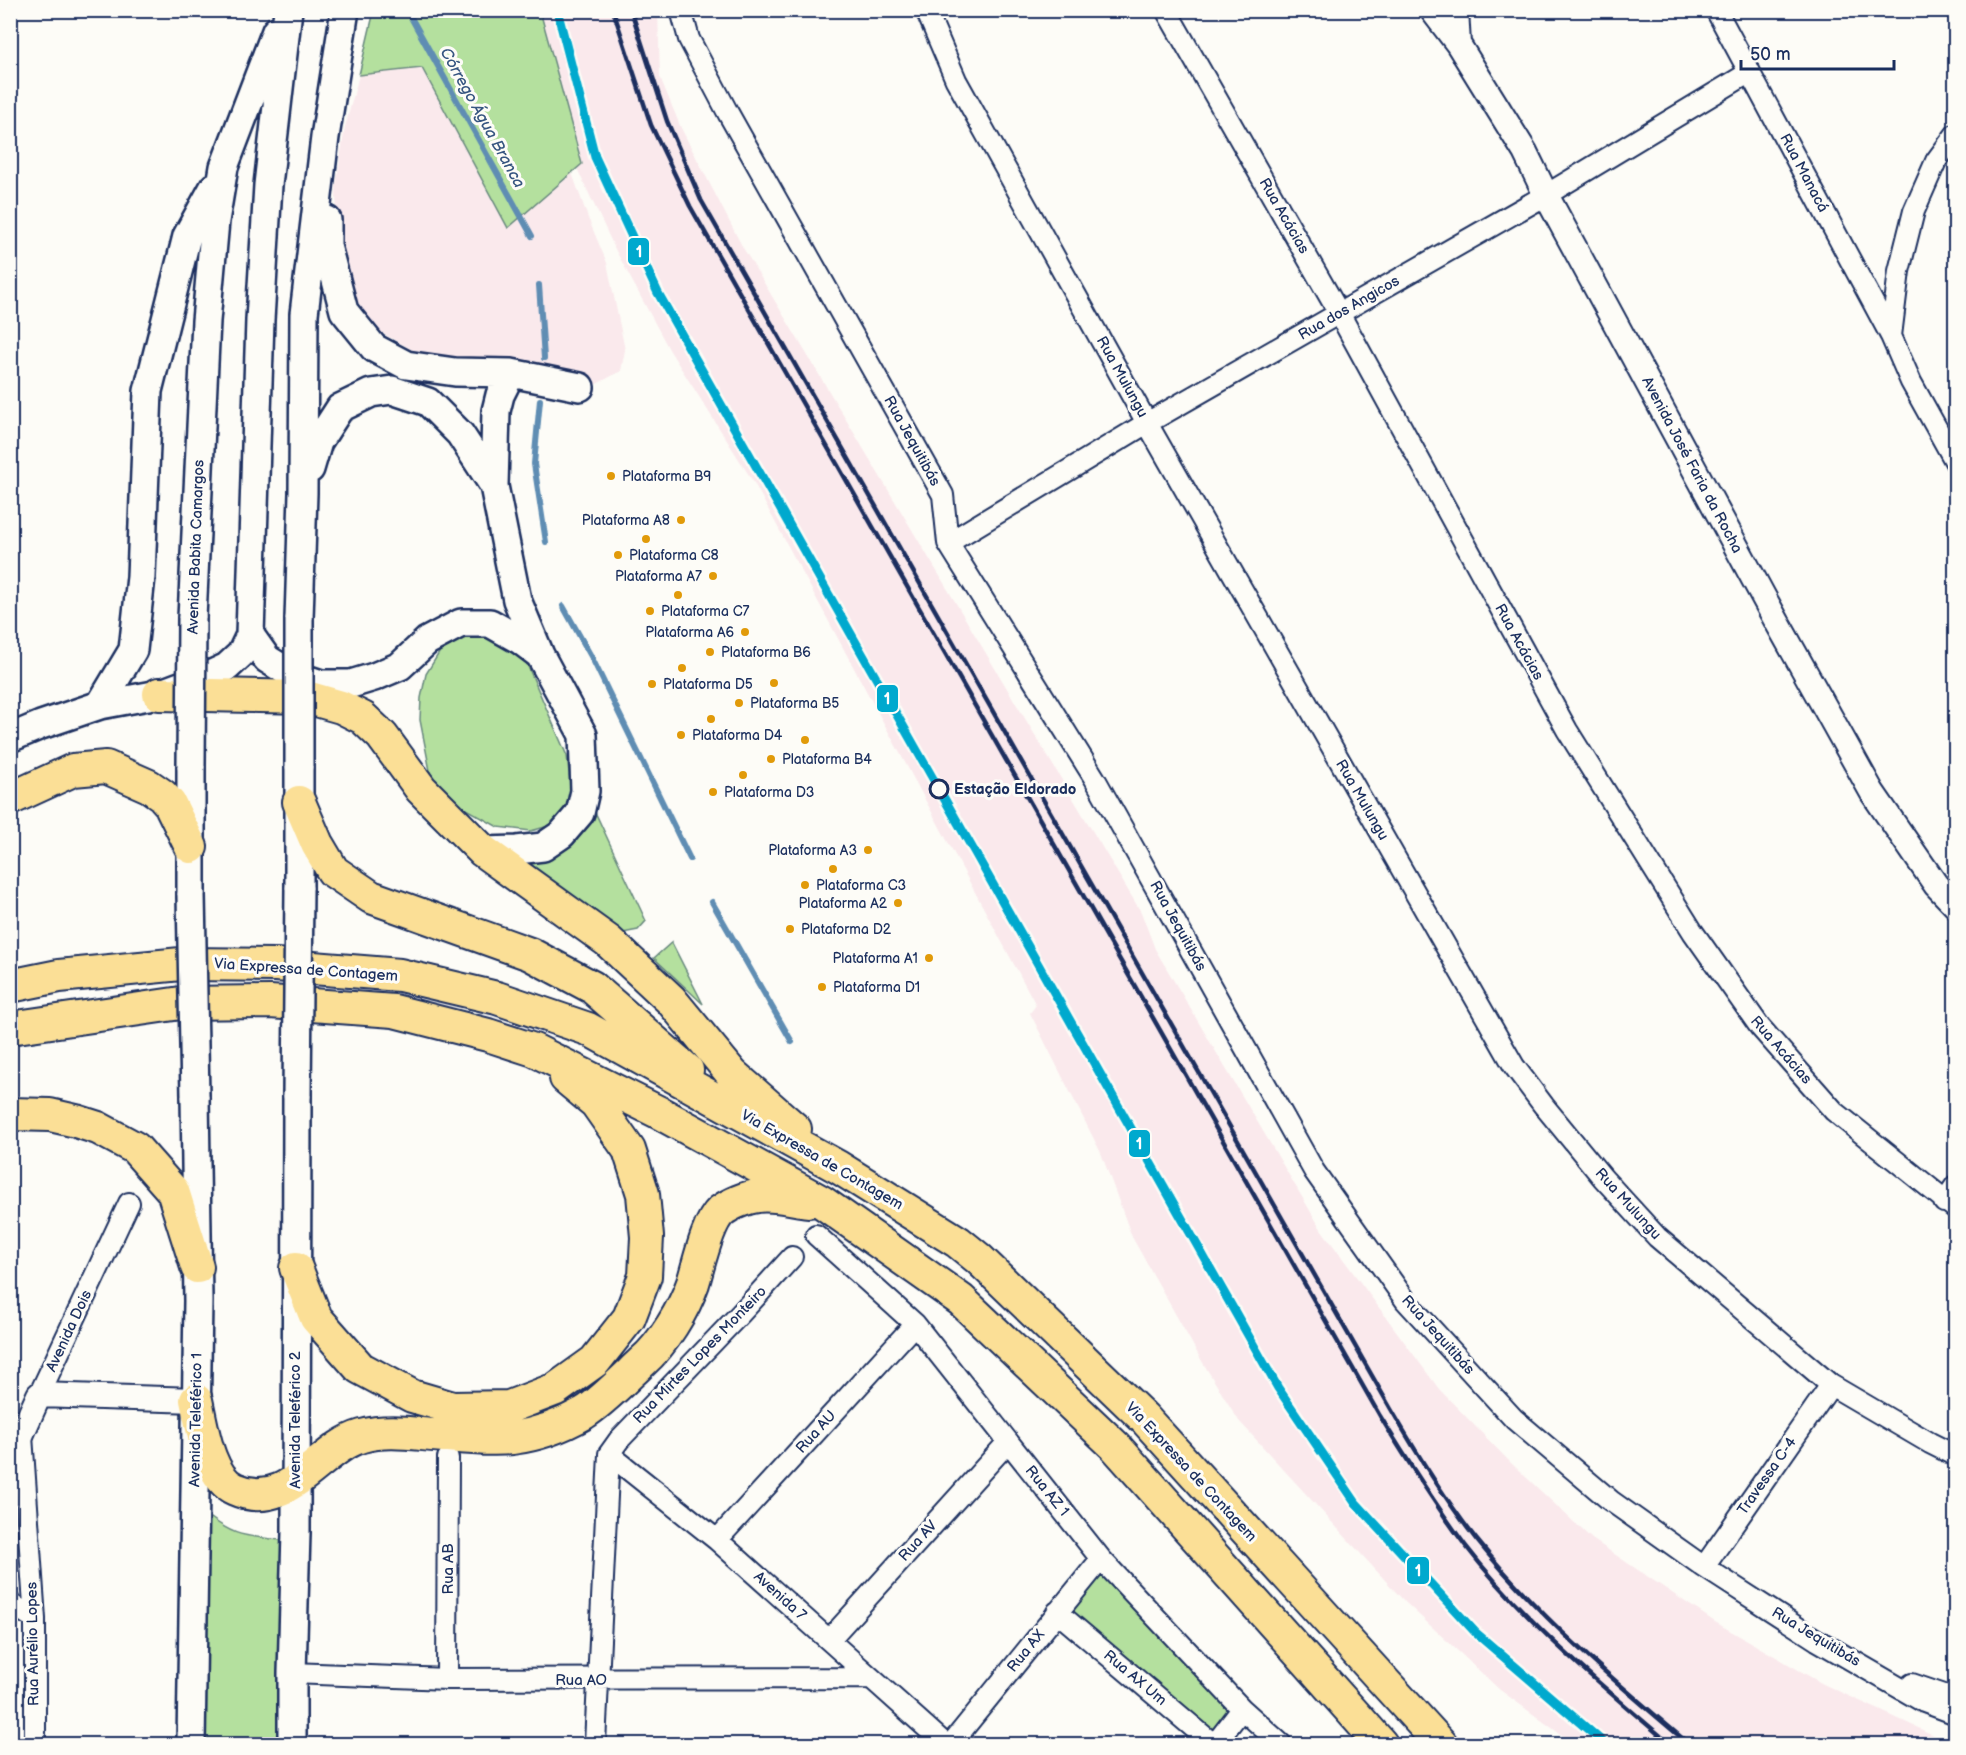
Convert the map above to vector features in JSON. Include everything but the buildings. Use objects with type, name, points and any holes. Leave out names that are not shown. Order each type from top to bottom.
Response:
[{"type":"highway","points":[[159,694],[306,698],[341,707],[363,718],[382,736],[421,789],[483,851],[608,941],[671,1000],[732,1074],[838,1167]]},
{"type":"highway","points":[[10,799],[73,770],[106,767],[149,786],[162,795],[170,804],[191,847]]},
{"type":"highway","points":[[299,802],[317,844],[333,871],[371,897],[530,954],[592,987],[733,1109]]},
{"type":"highway","name":"Via Expressa de Contagem","points":[[10,986],[59,976],[181,964],[276,965],[400,975],[497,998],[588,1029],[838,1167],[958,1242],[979,1259],[1144,1418],[1441,1744]]},
{"type":"highway","points":[[10,1028],[182,1003],[270,1002],[394,1011],[489,1035],[534,1050],[658,1112],[822,1202],[961,1300],[1115,1446],[1373,1737]]},
{"type":"highway","points":[[296,1268],[316,1318],[360,1368],[412,1396],[453,1408],[509,1407],[556,1389],[595,1361],[629,1318],[645,1276],[647,1237],[643,1194],[630,1150],[596,1104],[534,1050]]},
{"type":"highway","points":[[10,1114],[50,1115],[76,1120],[98,1128],[135,1148],[173,1191],[197,1267]]},
{"type":"highway","points":[[196,1400],[212,1463],[219,1475],[233,1488],[252,1494],[270,1492],[295,1483],[341,1446],[362,1436],[396,1432],[511,1438],[546,1430],[585,1412],[648,1357],[679,1315],[692,1285],[710,1230],[720,1212],[737,1202],[759,1196],[822,1202]]},
{"type":"main road","name":"Avenida Babita Camargos","points":[[195,1096],[191,895],[192,618],[206,321],[215,220],[224,167],[286,10]]},
{"type":"main road","points":[[10,738],[100,705],[159,694],[227,667],[241,654],[250,635],[261,298],[268,185],[286,10]]},
{"type":"main road","points":[[299,802],[299,619],[303,493],[304,314],[325,137],[345,10]]},
{"type":"main road","points":[[325,137],[327,246],[344,311],[374,348],[406,365],[455,372],[511,373],[580,387]]},
{"type":"main road","points":[[100,705],[133,650],[141,577],[148,391],[187,236],[224,167]]},
{"type":"main road","points":[[483,851],[517,850],[543,846],[562,834],[580,813],[585,791],[583,735],[540,655],[517,600],[494,486],[496,411],[500,395],[511,373]]},
{"type":"main road","points":[[303,493],[318,442],[340,408],[371,393],[392,390],[428,402],[460,434],[494,486]]},
{"type":"main road","points":[[250,635],[267,659],[291,674],[321,684],[351,684],[400,666],[427,640],[461,623],[490,623],[520,640],[540,655]]},
{"type":"main road","name":"Avenida Teleférico 2","points":[[292,1744],[296,1544],[299,802]]},
{"type":"main road","name":"Avenida Teleférico 1","points":[[191,1744],[198,1300],[195,1096]]},
{"type":"street","name":"Rua Jequitibás","points":[[681,10],[689,39],[722,103],[943,495],[948,543],[1095,779],[1314,1171],[1406,1301],[1514,1419],[1611,1501],[1704,1567],[1817,1640],[1924,1702],[1956,1714]]},
{"type":"street","name":"Rua Mulungu","points":[[926,10],[956,80],[1147,423],[1514,1066],[1588,1160],[1657,1237],[1831,1385],[1956,1456]]},
{"type":"street","name":"Rua Acácias","points":[[1166,10],[1339,313],[1567,730],[1693,932],[1760,1028],[1834,1111],[1950,1206]]},
{"type":"street","points":[[1432,10],[1458,44]]},
{"type":"street","name":"Avenida José Faria da Rocha","points":[[1456,10],[1458,44],[1525,152],[1546,195],[1776,620],[1872,792],[1936,885],[1956,906]]},
{"type":"street","name":"Rua Manacá","points":[[1716,10],[1891,336],[1911,382],[1956,463]]},
{"type":"street","name":"Rua dos Angicos","points":[[948,543],[1147,423],[1546,195],[1750,72]]},
{"type":"street","points":[[1891,336],[1899,271],[1914,211],[1936,161],[1956,134]]},
{"type":"street","points":[[1950,1206],[1956,1185]]},
{"type":"street","name":"Avenida Dois","points":[[10,1460],[129,1203]]},
{"type":"street","name":"Rua AZ 1","points":[[816,1235],[915,1324],[1101,1559],[1242,1709],[1281,1744]]},
{"type":"street","name":"Rua Mirtes Lopes Monteiro","points":[[609,1454],[619,1440],[792,1257]]},
{"type":"street","name":"Rua AU","points":[[717,1540],[915,1324]]},
{"type":"street","name":"Travessa C-4","points":[[1704,1567],[1831,1385]]},
{"type":"street","points":[[39,1395],[196,1400]]},
{"type":"street","name":"Rua Aurélio Lopes","points":[[22,1436],[35,1619],[35,1744]]},
{"type":"street","name":"Rua AV","points":[[829,1640],[1008,1442]]},
{"type":"street","points":[[595,1744],[609,1454]]},
{"type":"street","name":"Avenida 7","points":[[609,1454],[717,1540],[945,1744]]},
{"type":"street","name":"Rua AB","points":[[447,1679],[448,1458]]},
{"type":"street","name":"Rua AX","points":[[951,1744],[1101,1559]]},
{"type":"street","points":[[10,1604],[35,1619]]},
{"type":"street","name":"Rua AX Um","points":[[1057,1612],[1214,1744]]},
{"type":"street","name":"Rua AO","points":[[292,1673],[447,1679],[871,1678]]},
{"type":"street","name":"Rua Jequitibás","points":[[1880,1675],[1956,1699]]},
{"type":"street","points":[[1214,1744],[1242,1709]]},
{"type":"shaded area","points":[[518,11],[658,11],[660,77],[681,128],[742,246],[1141,912],[1155,949],[1321,1229],[1439,1389],[1511,1463],[1592,1539],[1715,1622],[1823,1684],[1953,1744],[1574,1744],[1500,1690],[1406,1603],[1239,1421],[1203,1363],[1132,1237],[1101,1153],[1030,1013],[1036,1005],[754,483],[670,351],[616,251],[557,126]]},
{"type":"shaded area","points":[[422,67],[508,228],[572,173],[607,263],[625,350],[621,371],[593,386],[559,376],[425,357],[371,327],[344,275],[337,234],[336,185],[345,127],[359,75]]},
{"type":"green space","points":[[374,11],[540,11],[582,164],[508,228],[422,68],[359,75]]},
{"type":"green space","points":[[464,635],[488,636],[511,648],[526,662],[567,756],[573,806],[559,823],[531,831],[498,827],[455,803],[432,781],[420,720],[421,698],[426,674],[442,648]]},
{"type":"green space","points":[[596,814],[646,921],[638,930],[623,933],[518,864],[573,841]]},
{"type":"green space","points":[[672,943],[703,1004],[654,958]]},
{"type":"green space","points":[[200,1509],[229,1530],[246,1536],[281,1540],[280,1744],[199,1744]]},
{"type":"green space","points":[[1101,1561],[1239,1713],[1214,1744],[1059,1612]]},
{"type":"waterway","name":"Córrego Água Branca","points":[[408,12],[532,236]]},
{"type":"waterway","name":"Córrego Água Branca","points":[[539,285],[544,358]]},
{"type":"waterway","name":"Córrego Água Branca","points":[[540,400],[534,464],[546,542]]},
{"type":"waterway","points":[[563,606],[592,658],[690,859]]},
{"type":"waterway","points":[[712,902],[792,1042]]},
{"type":"railway","points":[[613,10],[651,125],[690,206],[1380,1416],[1442,1513],[1487,1572],[1562,1650],[1670,1744]]},
{"type":"railway","points":[[631,10],[667,121],[701,200],[1411,1443],[1464,1523],[1525,1595],[1605,1672],[1689,1744]]},
{"type":"metro line","name":"1","points":[[557,10],[595,157],[658,293],[1278,1388],[1356,1503],[1476,1633],[1605,1744]]},
{"type":"place","name":"Plataforma B9","points":[[611,476]]},
{"type":"place","name":"Plataforma A8","points":[[681,520]]},
{"type":"place","name":"Plataforma C8","points":[[618,555]]},
{"type":"place","name":"Plataforma A7","points":[[713,576]]},
{"type":"place","name":"Plataforma C7","points":[[650,611]]},
{"type":"place","name":"Plataforma A6","points":[[745,632]]},
{"type":"place","name":"Plataforma B6","points":[[710,652]]},
{"type":"place","name":"Plataforma D5","points":[[652,684]]},
{"type":"place","name":"Plataforma B5","points":[[739,703]]},
{"type":"place","name":"Plataforma D4","points":[[681,735]]},
{"type":"place","name":"Plataforma B4","points":[[771,759]]},
{"type":"place","name":"Estação Eldorado","points":[[939,789]]},
{"type":"place","name":"Plataforma D3","points":[[713,792]]},
{"type":"place","name":"Plataforma A3","points":[[868,850]]},
{"type":"place","name":"Plataforma C3","points":[[805,885]]},
{"type":"place","name":"Plataforma A2","points":[[898,903]]},
{"type":"place","name":"Plataforma D2","points":[[790,929]]},
{"type":"place","name":"Plataforma A1","points":[[929,958]]},
{"type":"place","name":"Plataforma D1","points":[[822,987]]}]
